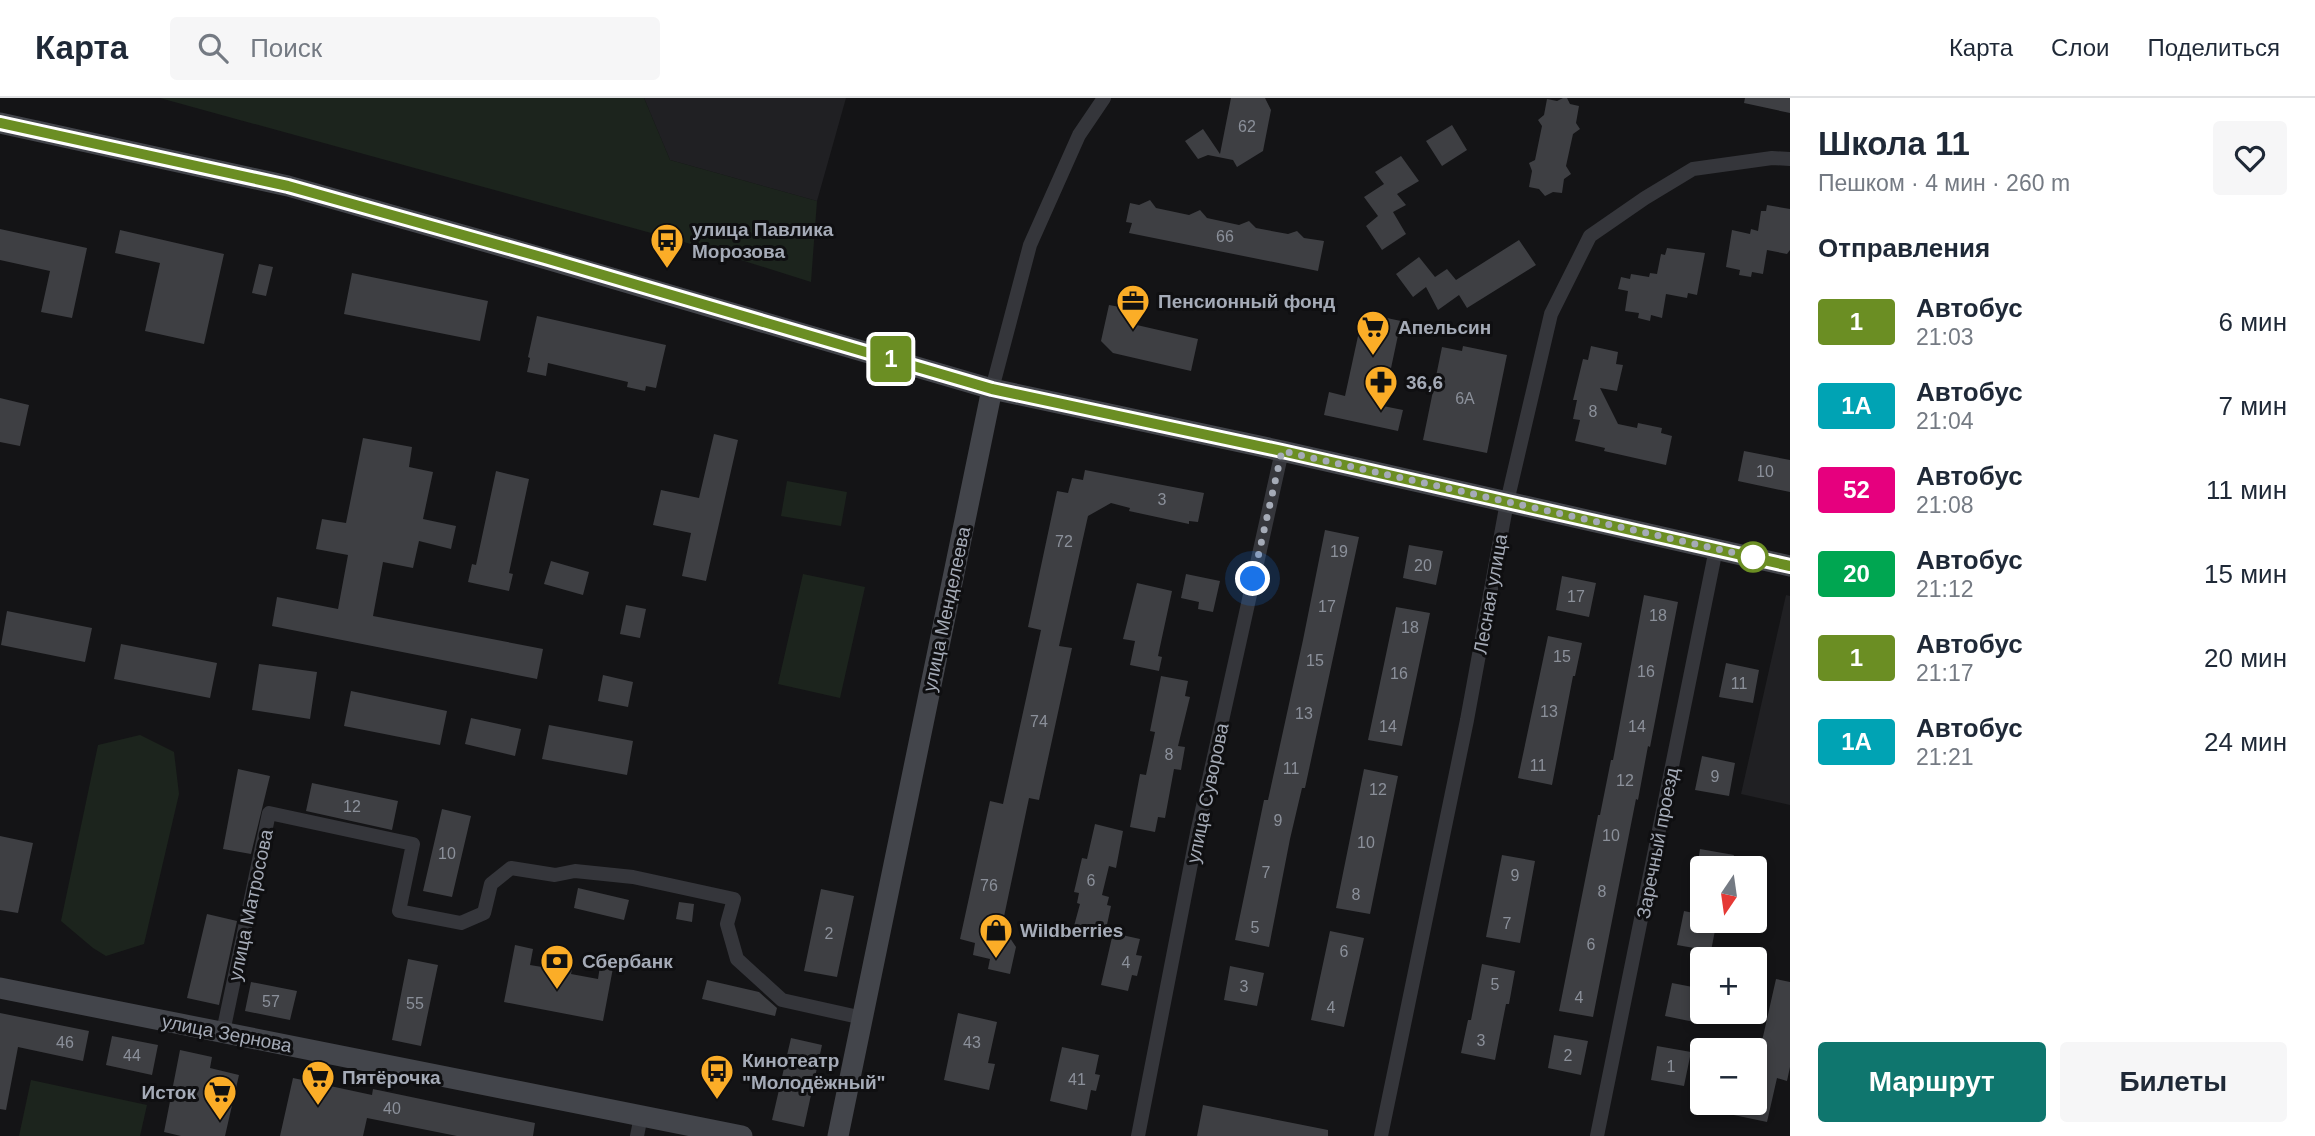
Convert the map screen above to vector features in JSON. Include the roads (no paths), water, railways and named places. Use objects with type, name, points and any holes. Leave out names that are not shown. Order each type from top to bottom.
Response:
[{"type":"street","name":"улица Менделеева","points":[[838,1136],[992,389],[1030,245],[1079,135],[1104,98]]},
{"type":"street","points":[[0,123],[288,186],[992,389],[1282,451],[1790,566]]},
{"type":"street","name":"Лесная улица","points":[[1381,1136],[1467,720],[1507,502],[1551,314],[1590,236],[1645,198],[1693,169],[1772,158],[1790,159]]},
{"type":"street","name":"улица Суворова","points":[[1138,1136],[1198,833],[1282,451]]},
{"type":"street","name":"Заречный проезд","points":[[1597,1136],[1716,549]]},
{"type":"street","name":"улица Матросова","points":[[223,1032],[269,813],[413,844],[400,911],[461,923],[484,913],[491,884],[511,868],[555,875],[575,871],[633,877],[734,899],[727,924],[737,959],[782,1000],[863,1018]]},
{"type":"street","name":"улица Зернова","points":[[0,988],[223,1032],[639,1126],[742,1136]]},
{"type":"place","name":"улица Павлика Морозова","points":[[667,270]]},
{"type":"place","name":"Пенсионный фонд","points":[[1133,331]]},
{"type":"place","name":"Апельсин","points":[[1373,357]]},
{"type":"place","name":"36,6","points":[[1381,412]]},
{"type":"place","name":"Wildberries","points":[[996,960]]},
{"type":"place","name":"Сбербанк","points":[[557,991]]},
{"type":"place","name":"Кинотеатр \"Молодёжный\"","points":[[717,1101]]},
{"type":"place","name":"Пятёрочка","points":[[318,1107]]},
{"type":"place","name":"Исток","points":[[220,1122]]}]
